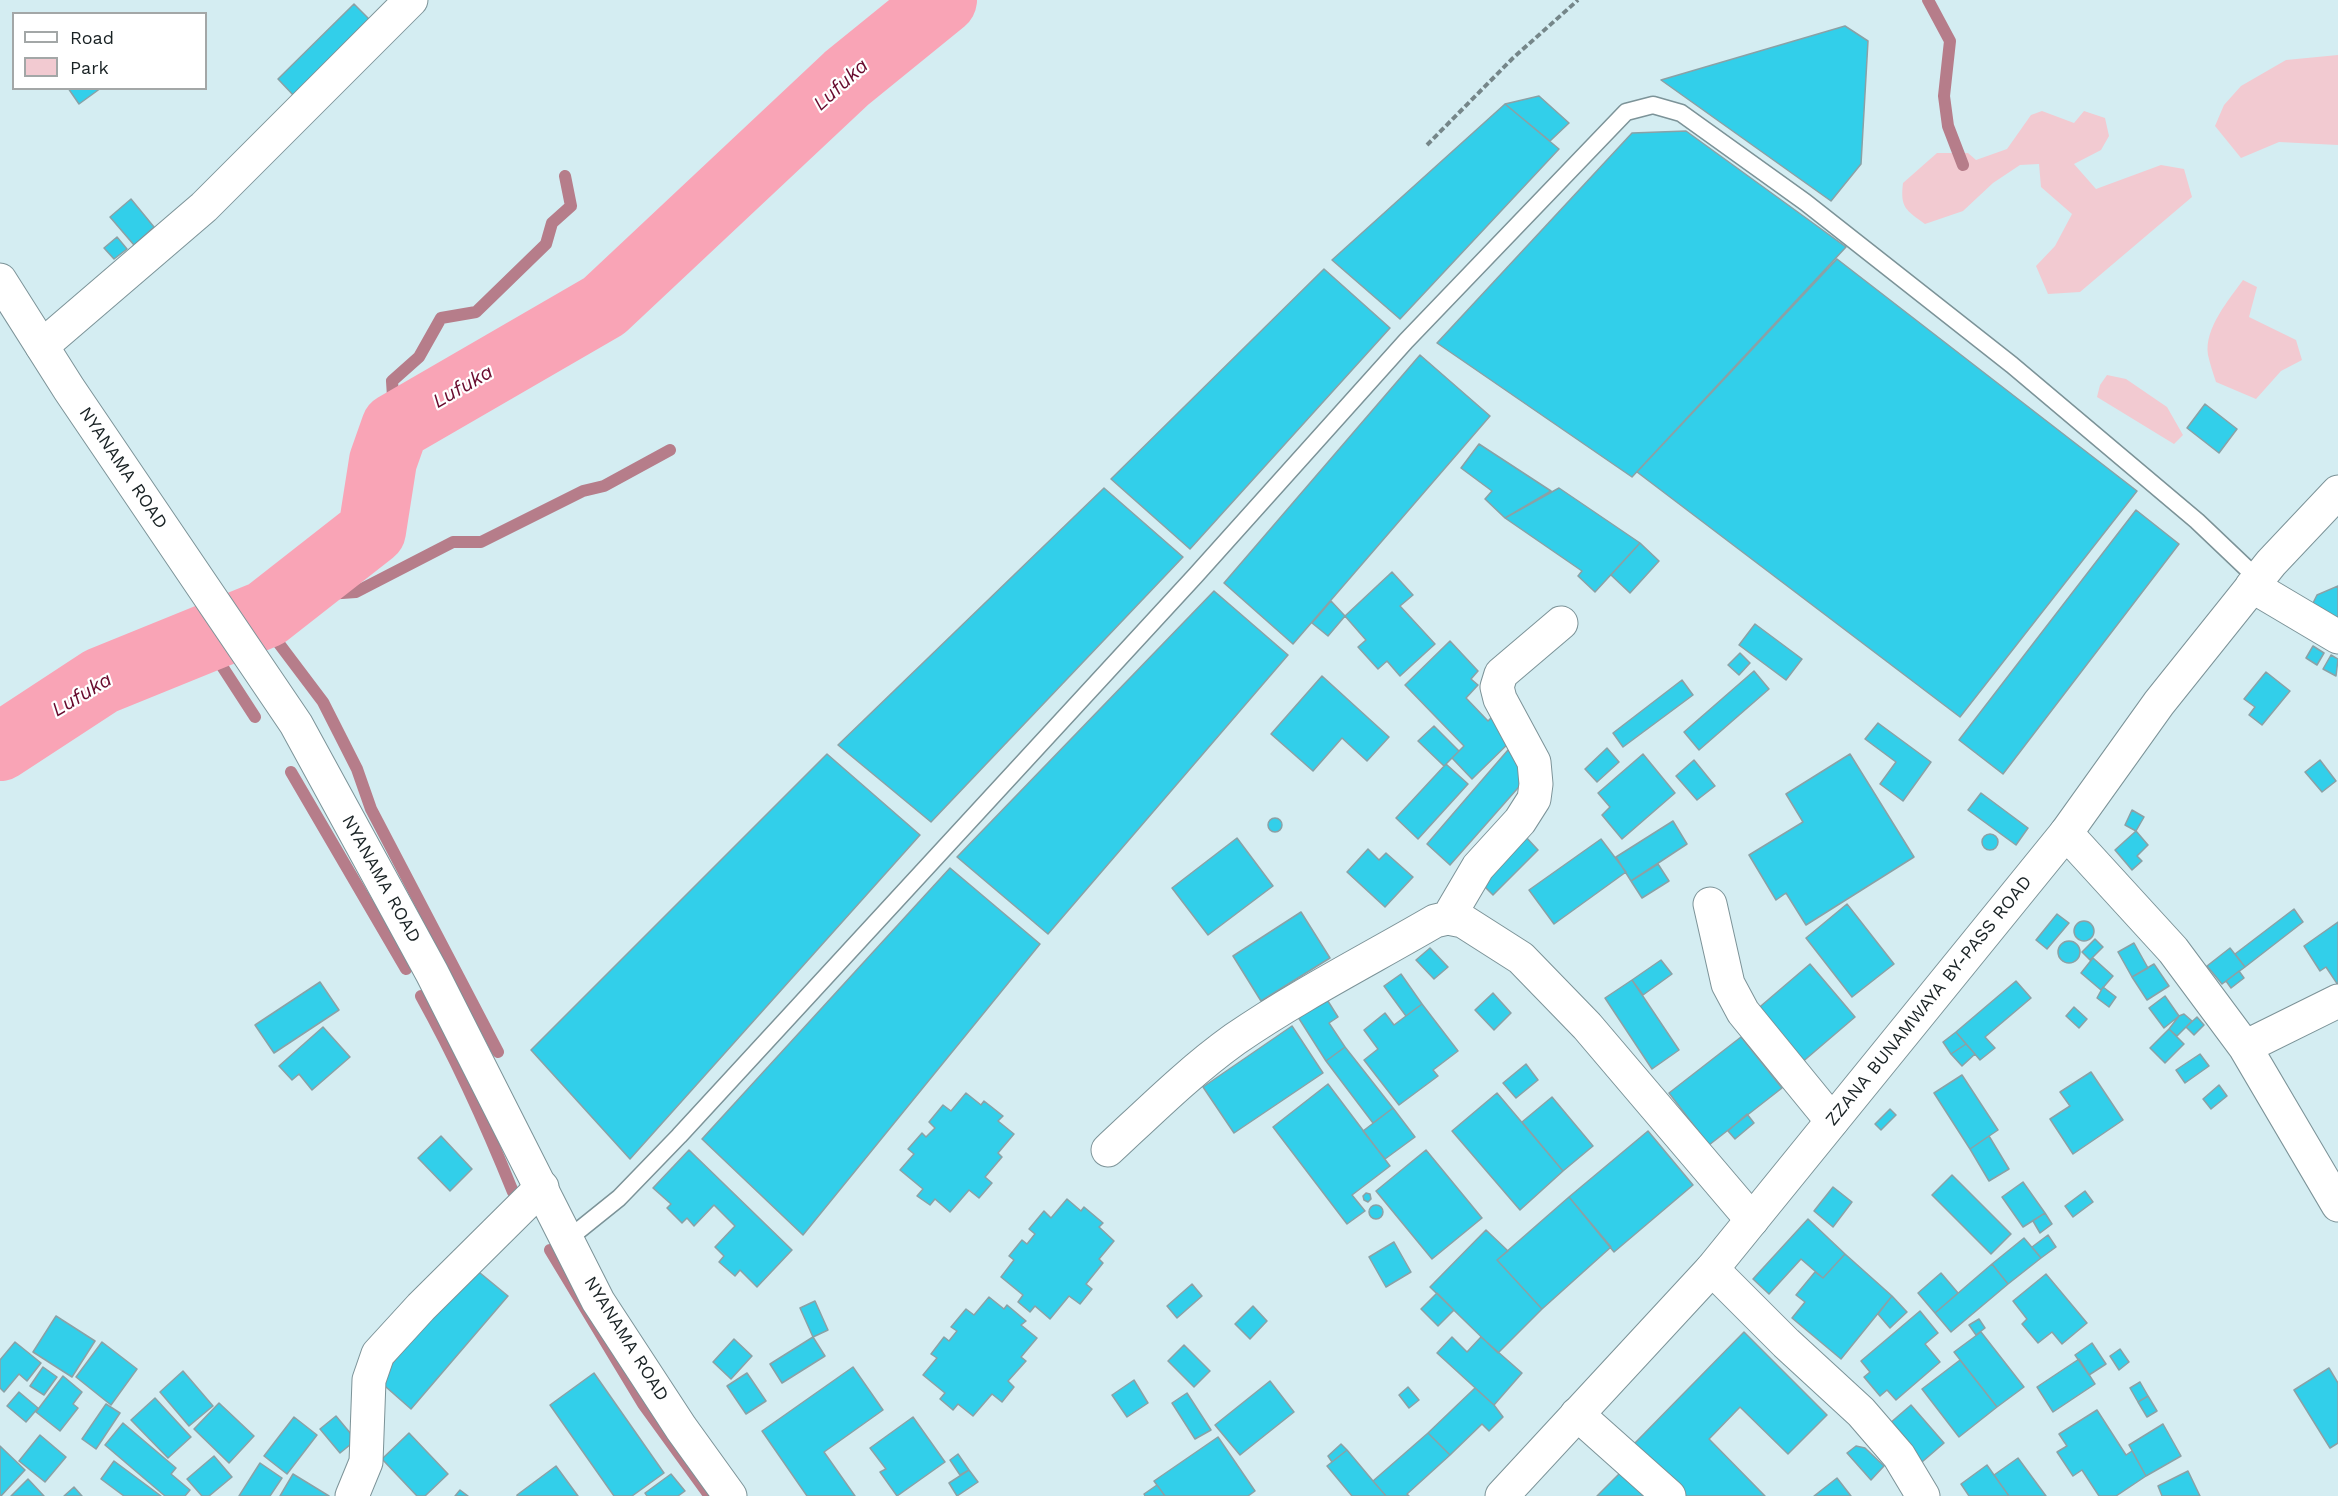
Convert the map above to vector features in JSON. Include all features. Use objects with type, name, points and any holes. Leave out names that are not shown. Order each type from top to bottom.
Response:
[{"type":"street","points":[[42,346],[204,207],[411,0]]},
{"type":"street","name":"NYANAMA ROAD","points":[[0,280],[296,724],[432,973],[598,1301],[681,1428],[730,1496]]},
{"type":"street","name":"ZZANA BUNAMWAYA BY-PASS ROAD","points":[[1502,1496],[1712,1269],[2066,833],[2159,703],[2271,563],[2338,492]]},
{"type":"street","points":[[2255,583],[2338,637]]},
{"type":"street","points":[[1448,918],[1478,867],[1520,820],[1534,799],[1536,784],[1534,762],[1500,699],[1497,687],[1501,674],[1562,623]]},
{"type":"street","points":[[2066,833],[2173,951],[2245,1047],[2338,1205]]},
{"type":"street","points":[[1710,904],[1728,984],[1743,1012],[1832,1121]]},
{"type":"street","points":[[1108,1150],[1190,1073],[1234,1040],[1280,1010],[1435,921],[1448,918],[1462,921],[1521,958],[1587,1026],[1752,1220]]},
{"type":"street","points":[[2245,1047],[2338,1001]]},
{"type":"street","points":[[352,1496],[366,1462],[369,1380],[378,1354],[421,1307],[542,1187]]},
{"type":"street","points":[[1712,1269],[1786,1343],[1861,1412],[1899,1456],[1923,1496]]},
{"type":"street","points":[[1577,1414],[1669,1496]]},
{"type":"lane","points":[[568,1239],[619,1198],[679,1136],[1196,575],[1406,341],[1626,112],[1653,105],[1681,113],[1805,202],[2012,365],[2197,521],[2255,583]]},
{"type":"path","points":[[1427,145],[1512,59],[1578,0]]},
{"type":"green space","points":[[2338,55],[2338,145],[2279,142],[2241,158],[2215,126],[2224,105],[2241,86],[2286,60]]},
{"type":"green space","points":[[2042,111],[2074,123],[2084,111],[2105,118],[2109,136],[2101,150],[2074,164],[2096,189],[2161,165],[2184,169],[2192,197],[2080,292],[2048,294],[2036,266],[2055,246],[2072,214],[2041,187],[2039,164],[2020,165],[1993,183],[1963,211],[1925,224],[1906,208],[1904,203],[1903,183],[1937,153],[1968,153],[1976,160],[2007,149],[2031,115]]},
{"type":"green space","points":[[2243,280],[2257,287],[2249,317],[2296,340],[2302,360],[2281,371],[2256,399],[2216,382],[2208,355],[2210,335],[2214,325]]},
{"type":"green space","points":[[2107,375],[2126,379],[2167,407],[2183,435],[2174,444],[2097,397],[2100,385]]},
{"type":"building","points":[[354,4],[371,21],[295,97],[278,79]]},
{"type":"building","points":[[1845,26],[1868,41],[1861,164],[1831,201],[1661,80]]},
{"type":"building","points":[[69,90],[98,90],[79,104]]},
{"type":"building","points":[[1539,96],[1569,123],[1550,141],[1505,104]]},
{"type":"building","points":[[1505,104],[1559,149],[1400,319],[1332,260]]},
{"type":"building","points":[[1686,131],[1846,247],[1632,477],[1437,343],[1632,133]]},
{"type":"building","points":[[131,199],[154,227],[134,245],[110,217]]},
{"type":"building","points":[[117,237],[127,249],[114,259],[104,248]]},
{"type":"building","points":[[1837,259],[2137,491],[1960,717],[1637,472]]},
{"type":"building","points":[[1324,269],[1390,328],[1190,549],[1111,479]]},
{"type":"building","points":[[1420,355],[1490,416],[1293,644],[1224,583]]},
{"type":"building","points":[[2205,404],[2237,429],[2219,453],[2187,428]]},
{"type":"building","points":[[1479,444],[1551,491],[1505,518],[1485,499],[1492,491],[1461,468]]},
{"type":"building","points":[[1104,488],[1183,557],[931,822],[838,745]]},
{"type":"building","points":[[1559,488],[1640,543],[1595,592],[1578,576],[1582,571],[1505,518]]},
{"type":"building","points":[[2136,510],[2179,544],[2003,774],[1959,740]]},
{"type":"building","points":[[1640,543],[1659,561],[1630,593],[1611,575]]},
{"type":"building","points":[[1392,572],[1413,595],[1400,606],[1435,644],[1400,676],[1387,661],[1378,669],[1358,647],[1366,640],[1345,616]]},
{"type":"building","points":[[2338,586],[2338,627],[2309,611],[2317,595]]},
{"type":"building","points":[[1214,591],[1288,655],[1048,934],[957,857]]},
{"type":"building","points":[[1331,601],[1345,616],[1328,636],[1312,623]]},
{"type":"building","points":[[1755,624],[1802,659],[1786,680],[1739,645]]},
{"type":"building","points":[[1450,641],[1478,671],[1471,679],[1478,685],[1466,698],[1488,721],[1496,713],[1517,735],[1472,779],[1452,758],[1464,746],[1405,685]]},
{"type":"building","points":[[2313,646],[2324,653],[2317,665],[2306,658]]},
{"type":"building","points":[[1740,653],[1750,663],[1739,675],[1728,665]]},
{"type":"building","points":[[2331,655],[2338,659],[2336,676],[2323,669]]},
{"type":"building","points":[[1754,671],[1769,689],[1699,750],[1684,732]]},
{"type":"building","points":[[2266,672],[2290,691],[2262,725],[2249,715],[2255,707],[2244,699]]},
{"type":"building","points":[[1322,676],[1389,737],[1367,761],[1342,738],[1313,771],[1271,734]]},
{"type":"building","points":[[1682,680],[1693,695],[1623,747],[1613,733]]},
{"type":"building","points":[[1878,723],[1931,762],[1903,801],[1880,784],[1896,762],[1865,739]]},
{"type":"building","points":[[1434,726],[1459,751],[1444,766],[1418,741]]},
{"type":"building","points":[[1607,748],[1619,762],[1597,782],[1585,769]]},
{"type":"building","points":[[1508,750],[1532,772],[1450,865],[1427,844]]},
{"type":"building","points":[[827,754],[920,835],[630,1159],[531,1050]]},
{"type":"building","points":[[1643,754],[1675,793],[1622,839],[1602,815],[1610,807],[1598,793]]},
{"type":"building","points":[[1850,754],[1914,857],[1806,925],[1786,893],[1776,900],[1749,855],[1803,822],[1786,794]]},
{"type":"building","points":[[1694,760],[1715,786],[1697,800],[1676,776]]},
{"type":"building","points":[[2320,760],[2336,781],[2322,792],[2305,772]]},
{"type":"building","points":[[1446,764],[1468,784],[1418,839],[1396,818]]},
{"type":"building","points":[[1981,793],[2028,828],[2016,845],[1968,810]]},
{"type":"building","points":[[2132,810],[2144,817],[2136,831],[2125,825]]},
{"type":"building","points":[[1272,818],[1278,818],[1282,825],[1278,832],[1272,832],[1268,828],[1268,822]]},
{"type":"building","points":[[1673,821],[1687,844],[1631,881],[1616,857]]},
{"type":"building","points":[[2136,831],[2148,845],[2137,856],[2142,861],[2132,870],[2115,850]]},
{"type":"building","points":[[1990,834],[1998,842],[1990,850],[1982,842]]},
{"type":"building","points":[[1525,836],[1538,850],[1493,895],[1479,881]]},
{"type":"building","points":[[1237,838],[1273,886],[1208,935],[1172,888]]},
{"type":"building","points":[[1601,839],[1626,872],[1554,924],[1529,890]]},
{"type":"building","points":[[1368,849],[1379,860],[1386,853],[1413,877],[1385,907],[1347,872]]},
{"type":"building","points":[[1658,864],[1669,881],[1642,898],[1631,881]]},
{"type":"building","points":[[950,868],[1040,944],[803,1235],[702,1139]]},
{"type":"building","points":[[1847,904],[1894,964],[1852,997],[1806,938]]},
{"type":"building","points":[[2294,909],[2303,922],[2245,967],[2235,954]]},
{"type":"building","points":[[1301,912],[1330,958],[1261,1001],[1233,956]]},
{"type":"building","points":[[2057,914],[2069,923],[2047,949],[2036,940]]},
{"type":"building","points":[[2084,921],[2091,924],[2094,931],[2091,938],[2084,941],[2077,938],[2074,931],[2077,924]]},
{"type":"building","points":[[2338,922],[2338,985],[2326,967],[2320,971],[2304,946]]},
{"type":"building","points":[[2095,939],[2103,947],[2090,960],[2082,952]]},
{"type":"building","points":[[2069,941],[2077,944],[2080,952],[2077,960],[2069,963],[2061,960],[2058,952],[2061,944]]},
{"type":"building","points":[[2134,943],[2148,968],[2132,977],[2118,952]]},
{"type":"building","points":[[1430,948],[1448,967],[1434,979],[1416,960]]},
{"type":"building","points":[[2230,948],[2245,967],[2222,984],[2207,966]]},
{"type":"building","points":[[2093,958],[2113,976],[2101,990],[2081,973]]},
{"type":"building","points":[[1661,960],[1672,974],[1643,995],[1632,980]]},
{"type":"building","points":[[1810,964],[1855,1017],[1800,1064],[1755,1011]]},
{"type":"building","points":[[2154,964],[2169,986],[2147,1000],[2132,977]]},
{"type":"building","points":[[2239,971],[2244,978],[2231,988],[2226,981]]},
{"type":"building","points":[[1401,974],[1422,1004],[1406,1016],[1384,986]]},
{"type":"building","points":[[1632,980],[1679,1050],[1652,1069],[1605,998]]},
{"type":"building","points":[[2016,981],[2031,998],[1985,1037],[1995,1048],[1980,1060],[1956,1032]]},
{"type":"building","points":[[320,982],[339,1010],[274,1053],[255,1025]]},
{"type":"building","points":[[2103,987],[2116,997],[2109,1007],[2097,998]]},
{"type":"building","points":[[1493,993],[1511,1013],[1494,1030],[1475,1010]]},
{"type":"building","points":[[2165,996],[2179,1016],[2164,1028],[2149,1008]]},
{"type":"building","points":[[1326,998],[1338,1017],[1329,1023],[1345,1047],[1326,1061],[1298,1017]]},
{"type":"building","points":[[1422,1004],[1458,1051],[1433,1070],[1438,1076],[1399,1105],[1364,1060],[1378,1049],[1364,1030],[1385,1013],[1394,1025]]},
{"type":"building","points":[[2074,1007],[2087,1019],[2079,1028],[2066,1016]]},
{"type":"building","points":[[2184,1014],[2192,1021],[2177,1036],[2169,1029],[2179,1016]]},
{"type":"building","points":[[2197,1017],[2204,1025],[2194,1035],[2186,1027]]},
{"type":"building","points":[[1292,1026],[1323,1073],[1234,1133],[1203,1087]]},
{"type":"building","points":[[323,1027],[350,1057],[312,1090],[299,1074],[292,1080],[279,1066]]},
{"type":"building","points":[[2169,1029],[2184,1044],[2165,1063],[2150,1048]]},
{"type":"building","points":[[1956,1032],[1966,1044],[1951,1054],[1943,1042]]},
{"type":"building","points":[[1741,1037],[1782,1088],[1709,1145],[1669,1093]]},
{"type":"building","points":[[1966,1044],[1975,1054],[1962,1066],[1951,1054]]},
{"type":"building","points":[[1345,1047],[1393,1108],[1373,1123],[1326,1061]]},
{"type":"building","points":[[2200,1054],[2209,1066],[2185,1083],[2176,1070]]},
{"type":"building","points":[[1526,1064],[1538,1080],[1516,1098],[1503,1083]]},
{"type":"building","points":[[2091,1072],[2123,1120],[2073,1154],[2050,1119],[2070,1106],[2060,1092]]},
{"type":"building","points":[[1962,1075],[1998,1130],[1970,1149],[1934,1093]]},
{"type":"building","points":[[1328,1084],[1390,1166],[1352,1195],[1365,1211],[1347,1224],[1273,1127]]},
{"type":"building","points":[[2219,1085],[2227,1096],[2211,1109],[2203,1099]]},
{"type":"building","points":[[966,1093],[981,1105],[984,1101],[1003,1116],[998,1121],[1014,1134],[998,1153],[1002,1157],[985,1177],[992,1183],[979,1198],[969,1190],[950,1212],[935,1199],[930,1205],[917,1196],[923,1189],[900,1170],[914,1154],[908,1149],[922,1133],[926,1137],[935,1128],[929,1122],[943,1105],[951,1111]]},
{"type":"building","points":[[1497,1093],[1563,1171],[1520,1210],[1452,1131]]},
{"type":"building","points":[[1552,1097],[1593,1146],[1563,1171],[1522,1122]]},
{"type":"building","points":[[1393,1108],[1415,1137],[1385,1159],[1363,1131]]},
{"type":"building","points":[[1890,1109],[1896,1115],[1881,1130],[1875,1124]]},
{"type":"building","points":[[1747,1114],[1754,1123],[1735,1139],[1728,1131]]},
{"type":"building","points":[[1648,1131],[1693,1185],[1614,1252],[1569,1197]]},
{"type":"building","points":[[441,1136],[472,1169],[450,1191],[418,1158]]},
{"type":"building","points":[[1989,1136],[2009,1169],[1989,1181],[1970,1149]]},
{"type":"building","points":[[689,1150],[792,1250],[757,1287],[740,1270],[735,1276],[719,1262],[724,1256],[715,1247],[735,1226],[714,1205],[694,1226],[687,1218],[682,1223],[667,1208],[671,1204],[653,1188]]},
{"type":"building","points":[[1426,1150],[1482,1218],[1432,1259],[1376,1191]]},
{"type":"building","points":[[1952,1175],[2011,1234],[1991,1254],[1932,1195]]},
{"type":"building","points":[[2023,1182],[2045,1213],[2023,1227],[2002,1197]]},
{"type":"building","points":[[1833,1187],[1852,1202],[1833,1227],[1814,1211]]},
{"type":"building","points":[[2085,1191],[2093,1202],[2073,1217],[2065,1206]]},
{"type":"building","points":[[1366,1193],[1370,1194],[1371,1199],[1368,1202],[1363,1196]]},
{"type":"building","points":[[1569,1197],[1611,1247],[1542,1309],[1497,1260]]},
{"type":"building","points":[[1067,1199],[1081,1211],[1084,1207],[1103,1223],[1099,1227],[1114,1241],[1099,1259],[1103,1263],[1086,1284],[1092,1289],[1080,1304],[1069,1296],[1050,1319],[1035,1306],[1030,1312],[1018,1302],[1023,1295],[1001,1277],[1014,1260],[1009,1256],[1022,1240],[1027,1244],[1035,1234],[1029,1229],[1044,1211],[1051,1218]]},
{"type":"building","points":[[1376,1205],[1381,1207],[1383,1212],[1381,1217],[1376,1219],[1371,1217],[1369,1212],[1371,1207]]},
{"type":"building","points":[[2045,1213],[2052,1224],[2040,1233],[2033,1221]]},
{"type":"building","points":[[1808,1219],[1845,1254],[1823,1278],[1801,1259],[1769,1294],[1753,1279]]},
{"type":"building","points":[[1486,1230],[1508,1251],[1497,1260],[1542,1309],[1498,1353],[1430,1287]]},
{"type":"building","points":[[2048,1235],[2056,1247],[2041,1258],[2032,1247]]},
{"type":"building","points":[[2024,1238],[2041,1258],[2008,1284],[1992,1264]]},
{"type":"building","points":[[1394,1242],[1411,1272],[1386,1287],[1369,1257]]},
{"type":"building","points":[[1845,1254],[1892,1296],[1841,1359],[1792,1318],[1805,1302],[1796,1295],[1815,1272],[1823,1278]]},
{"type":"building","points":[[1992,1264],[2008,1284],[1951,1332],[1935,1313]]},
{"type":"building","points":[[474,1268],[508,1296],[411,1409],[378,1380]]},
{"type":"building","points":[[1941,1273],[1958,1293],[1935,1313],[1918,1293]]},
{"type":"building","points":[[2046,1274],[2087,1323],[2062,1344],[2052,1332],[2038,1343],[2022,1324],[2027,1319],[2013,1301]]},
{"type":"building","points":[[1192,1284],[1202,1296],[1177,1318],[1167,1306]]},
{"type":"building","points":[[1437,1293],[1454,1310],[1438,1326],[1421,1309]]},
{"type":"building","points":[[1892,1296],[1907,1312],[1890,1328],[1878,1314]]},
{"type":"building","points":[[989,1297],[1004,1309],[1007,1305],[1026,1321],[1021,1325],[1037,1338],[1021,1357],[1026,1361],[1008,1381],[1014,1387],[1002,1402],[992,1394],[973,1416],[958,1404],[953,1410],[940,1399],[945,1393],[923,1375],[937,1358],[931,1354],[944,1337],[949,1341],[957,1331],[951,1327],[966,1309],[974,1315]]},
{"type":"building","points":[[815,1301],[828,1330],[813,1337],[800,1308]]},
{"type":"building","points":[[1253,1306],[1267,1321],[1250,1339],[1235,1324]]},
{"type":"building","points":[[1920,1311],[1938,1333],[1925,1344],[1940,1362],[1896,1400],[1887,1390],[1880,1396],[1864,1377],[1870,1372],[1861,1361]]},
{"type":"building","points":[[56,1316],[95,1341],[72,1377],[33,1352]]},
{"type":"building","points":[[1979,1319],[1985,1328],[1976,1335],[1969,1325]]},
{"type":"building","points":[[1744,1332],[1827,1415],[1788,1454],[1740,1407],[1709,1439],[1765,1496],[1685,1496],[1633,1445]]},
{"type":"building","points":[[1981,1332],[2024,1387],[1997,1407],[1954,1352]]},
{"type":"building","points":[[813,1337],[825,1356],[782,1383],[770,1364]]},
{"type":"building","points":[[1452,1337],[1467,1352],[1481,1337],[1522,1373],[1494,1405],[1437,1353]]},
{"type":"building","points":[[734,1339],[752,1356],[731,1379],[713,1362]]},
{"type":"building","points":[[15,1342],[41,1363],[27,1381],[19,1374],[4,1392],[0,1388],[0,1360]]},
{"type":"building","points":[[102,1342],[137,1369],[111,1405],[76,1377]]},
{"type":"building","points":[[2092,1343],[2106,1364],[2089,1375],[2075,1355]]},
{"type":"building","points":[[1184,1345],[1210,1371],[1194,1387],[1168,1361]]},
{"type":"building","points":[[2120,1349],[2129,1362],[2119,1370],[2110,1356]]},
{"type":"building","points":[[2079,1359],[2095,1384],[2053,1412],[2037,1387]]},
{"type":"building","points":[[1960,1360],[1997,1407],[1959,1437],[1922,1389]]},
{"type":"building","points":[[43,1367],[57,1377],[44,1395],[30,1386]]},
{"type":"building","points":[[853,1367],[883,1410],[824,1452],[855,1496],[807,1496],[762,1431]]},
{"type":"building","points":[[2329,1368],[2338,1383],[2338,1443],[2330,1448],[2294,1390]]},
{"type":"building","points":[[183,1371],[213,1406],[189,1426],[160,1392]]},
{"type":"building","points":[[594,1373],[664,1473],[632,1496],[614,1496],[550,1405]]},
{"type":"building","points":[[747,1373],[766,1401],[746,1414],[727,1386]]},
{"type":"building","points":[[63,1376],[82,1392],[73,1404],[78,1408],[60,1431],[36,1412]]},
{"type":"building","points":[[1134,1380],[1148,1403],[1127,1417],[1112,1395]]},
{"type":"building","points":[[1270,1381],[1294,1412],[1240,1455],[1215,1425]]},
{"type":"building","points":[[2140,1382],[2148,1396],[2138,1402],[2130,1388]]},
{"type":"building","points":[[1408,1387],[1419,1400],[1409,1408],[1399,1395]]},
{"type":"building","points":[[1475,1388],[1494,1405],[1503,1417],[1489,1431],[1482,1424],[1450,1455],[1428,1433]]},
{"type":"building","points":[[19,1392],[38,1408],[26,1422],[7,1406]]},
{"type":"building","points":[[1187,1393],[1211,1430],[1195,1439],[1172,1403]]},
{"type":"building","points":[[2148,1396],[2157,1411],[2147,1417],[2138,1402]]},
{"type":"building","points":[[155,1398],[191,1437],[168,1458],[131,1420]]},
{"type":"building","points":[[219,1403],[254,1436],[229,1463],[194,1429]]},
{"type":"building","points":[[106,1404],[120,1413],[96,1449],[82,1439]]},
{"type":"building","points":[[1911,1405],[1944,1443],[1922,1462],[1889,1424]]},
{"type":"building","points":[[2097,1410],[2126,1455],[2132,1451],[2146,1476],[2116,1496],[2099,1496],[2082,1470],[2073,1476],[2057,1452],[2067,1446],[2059,1434]]},
{"type":"building","points":[[336,1416],[356,1440],[340,1453],[320,1429]]},
{"type":"building","points":[[294,1417],[317,1435],[287,1474],[264,1456]]},
{"type":"building","points":[[913,1417],[945,1462],[897,1496],[880,1472],[886,1469],[870,1448]]},
{"type":"building","points":[[123,1423],[176,1468],[171,1474],[190,1490],[185,1496],[165,1496],[105,1445]]},
{"type":"building","points":[[2163,1424],[2181,1456],[2146,1476],[2129,1445]]},
{"type":"building","points":[[409,1433],[448,1474],[425,1496],[417,1496],[382,1459]]},
{"type":"building","points":[[1428,1433],[1450,1455],[1407,1494],[1409,1496],[1386,1496],[1373,1481]]},
{"type":"building","points":[[40,1435],[66,1457],[45,1482],[19,1461]]},
{"type":"building","points":[[1218,1437],[1255,1491],[1248,1496],[1165,1496],[1154,1481]]},
{"type":"building","points":[[1341,1444],[1347,1450],[1332,1462],[1328,1456]]},
{"type":"building","points":[[0,1446],[25,1470],[1,1496],[0,1495]]},
{"type":"building","points":[[1856,1446],[1865,1448],[1884,1466],[1871,1480],[1847,1453]]},
{"type":"building","points":[[1347,1450],[1386,1496],[1352,1496],[1327,1466]]},
{"type":"building","points":[[958,1454],[969,1470],[960,1475],[950,1460]]},
{"type":"building","points":[[214,1456],[232,1477],[209,1496],[202,1496],[187,1479]]},
{"type":"building","points":[[2018,1458],[2046,1496],[2009,1496],[1994,1475]]},
{"type":"building","points":[[114,1461],[161,1496],[124,1496],[101,1479]]},
{"type":"building","points":[[260,1463],[282,1478],[270,1496],[239,1496]]},
{"type":"building","points":[[1987,1465],[2009,1496],[1969,1496],[1961,1484]]},
{"type":"building","points":[[556,1466],[578,1496],[517,1496],[517,1495]]},
{"type":"building","points":[[969,1470],[978,1482],[957,1496],[949,1483]]},
{"type":"building","points":[[2188,1471],[2200,1496],[2162,1496],[2158,1486]]},
{"type":"building","points":[[1621,1472],[1645,1496],[1597,1496]]},
{"type":"building","points":[[293,1474],[329,1496],[280,1496]]},
{"type":"building","points":[[671,1474],[685,1491],[678,1496],[647,1496],[645,1493]]},
{"type":"building","points":[[1837,1478],[1851,1496],[1814,1496]]},
{"type":"building","points":[[28,1479],[44,1496],[11,1496]]},
{"type":"building","points":[[1157,1485],[1165,1496],[1145,1496],[1144,1494]]},
{"type":"building","points":[[74,1487],[82,1496],[64,1496]]},
{"type":"building","points":[[460,1490],[468,1496],[455,1496]]},
{"type":"waterway","name":"Lufuka","points":[[0,747],[101,681],[266,614],[372,531],[383,461],[395,427],[604,306],[847,78],[943,0]]},
{"type":"waterway","points":[[1928,0],[1950,41],[1944,96],[1948,126],[1963,165]]},
{"type":"waterway","points":[[395,427],[392,381],[419,357],[441,318],[476,312],[546,244],[552,223],[571,206],[565,176]]},
{"type":"waterway","points":[[285,597],[356,592],[453,542],[481,542],[583,491],[604,486],[670,450]]},
{"type":"waterway","points":[[266,614],[277,641],[323,702],[357,769],[371,809],[498,1052]]},
{"type":"waterway","points":[[205,640],[255,717]]},
{"type":"waterway","points":[[291,772],[406,969]]},
{"type":"waterway","points":[[421,996],[470,1092],[513,1192]]},
{"type":"waterway","points":[[550,1250],[643,1404],[709,1495]]}]
